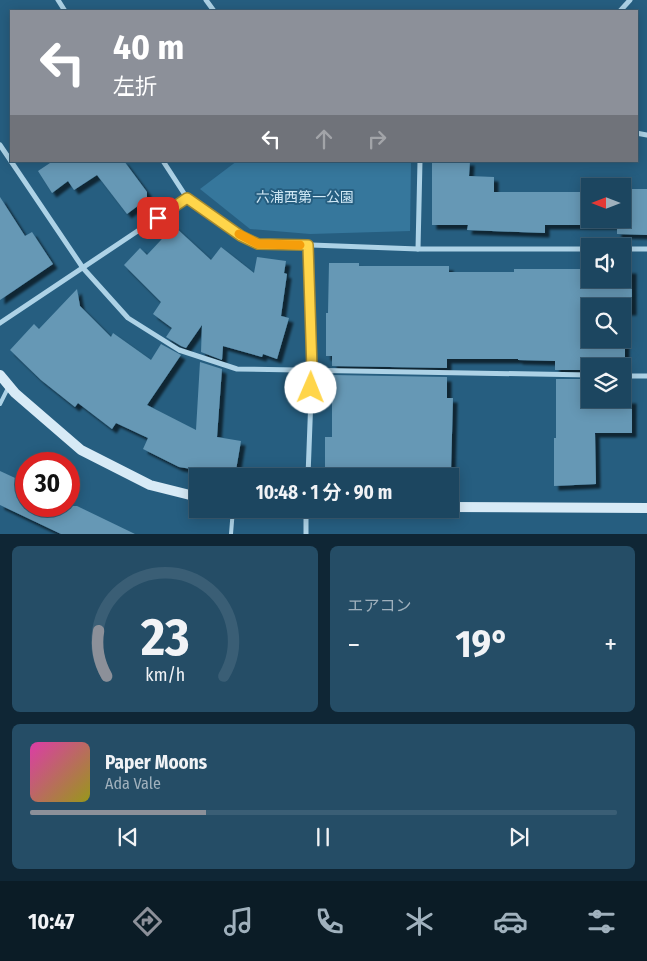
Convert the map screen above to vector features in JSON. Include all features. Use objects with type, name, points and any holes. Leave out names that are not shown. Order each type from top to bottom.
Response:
[{"type":"street","points":[[621,10],[630,0]]},
{"type":"street","points":[[0,145],[10,160]]},
{"type":"street","points":[[11,162],[83,268],[128,318],[179,350],[237,370],[581,375]]},
{"type":"street","points":[[164,162],[187,198],[241,236],[258,244],[418,249],[581,249]]},
{"type":"street","points":[[418,249],[420,162]]},
{"type":"street","points":[[0,323],[187,198]]},
{"type":"street","points":[[308,245],[312,370],[308,468]]},
{"type":"street","points":[[631,249],[647,249]]},
{"type":"street","points":[[0,375],[15,393],[81,450],[150,485],[189,495]]},
{"type":"street","points":[[631,376],[647,376]]},
{"type":"street","points":[[459,507],[647,508]]},
{"type":"street","points":[[306,518],[306,534]]},
{"type":"lane","points":[[0,404],[9,386]]},
{"type":"lane","points":[[231,534],[232,518]]},
{"type":"green space","name":"六浦西第一公園","points":[[236,162],[411,162],[410,231],[310,234],[250,229],[200,189]]},
{"type":"building","points":[[52,162],[125,162],[147,192],[147,199],[127,214],[97,175],[74,190],[68,181],[52,193],[38,171]]},
{"type":"building","points":[[432,162],[470,162],[469,176],[494,177],[494,192],[581,192],[581,225],[545,225],[545,233],[467,230],[468,225],[432,225]]},
{"type":"building","points":[[631,189],[647,189],[647,235],[617,234],[617,228],[631,228]]},
{"type":"building","points":[[0,197],[25,236],[32,232],[53,264],[0,300]]},
{"type":"building","points":[[174,226],[211,260],[221,247],[254,273],[257,257],[286,261],[284,273],[287,274],[281,316],[289,318],[277,359],[263,354],[262,357],[223,346],[222,360],[201,352],[202,325],[186,348],[166,337],[172,328],[153,314],[161,302],[124,265],[140,248],[147,255]]},
{"type":"building","points":[[329,263],[359,263],[359,266],[449,266],[449,272],[514,272],[514,269],[581,269],[581,288],[631,288],[632,269],[632,311],[631,298],[581,298],[581,348],[625,348],[625,358],[581,358],[581,370],[555,370],[555,361],[518,359],[447,359],[447,368],[332,366],[332,356],[326,356],[326,313],[328,313]]},
{"type":"building","points":[[77,289],[80,306],[111,337],[113,333],[151,360],[161,344],[181,355],[147,405],[196,430],[200,362],[222,369],[217,437],[241,441],[236,468],[179,467],[143,449],[148,438],[116,423],[112,429],[78,403],[75,407],[41,380],[10,350],[34,324],[39,329]]},
{"type":"building","points":[[332,375],[447,377],[447,398],[453,398],[451,468],[325,468],[325,437],[332,437]]},
{"type":"building","points":[[556,379],[581,379],[581,408],[631,408],[632,399],[632,433],[595,433],[596,484],[554,486],[554,438],[556,438]]},
{"type":"building","points":[[0,471],[15,478],[15,512],[0,505]]},
{"type":"building","points":[[80,507],[135,534],[61,534],[25,517],[80,517]]},
{"type":"slow traffic","points":[[239,234],[258,244],[300,245]]},
{"type":"route","points":[[158,218],[187,198],[241,236],[258,244],[308,245],[311,388]]}]
